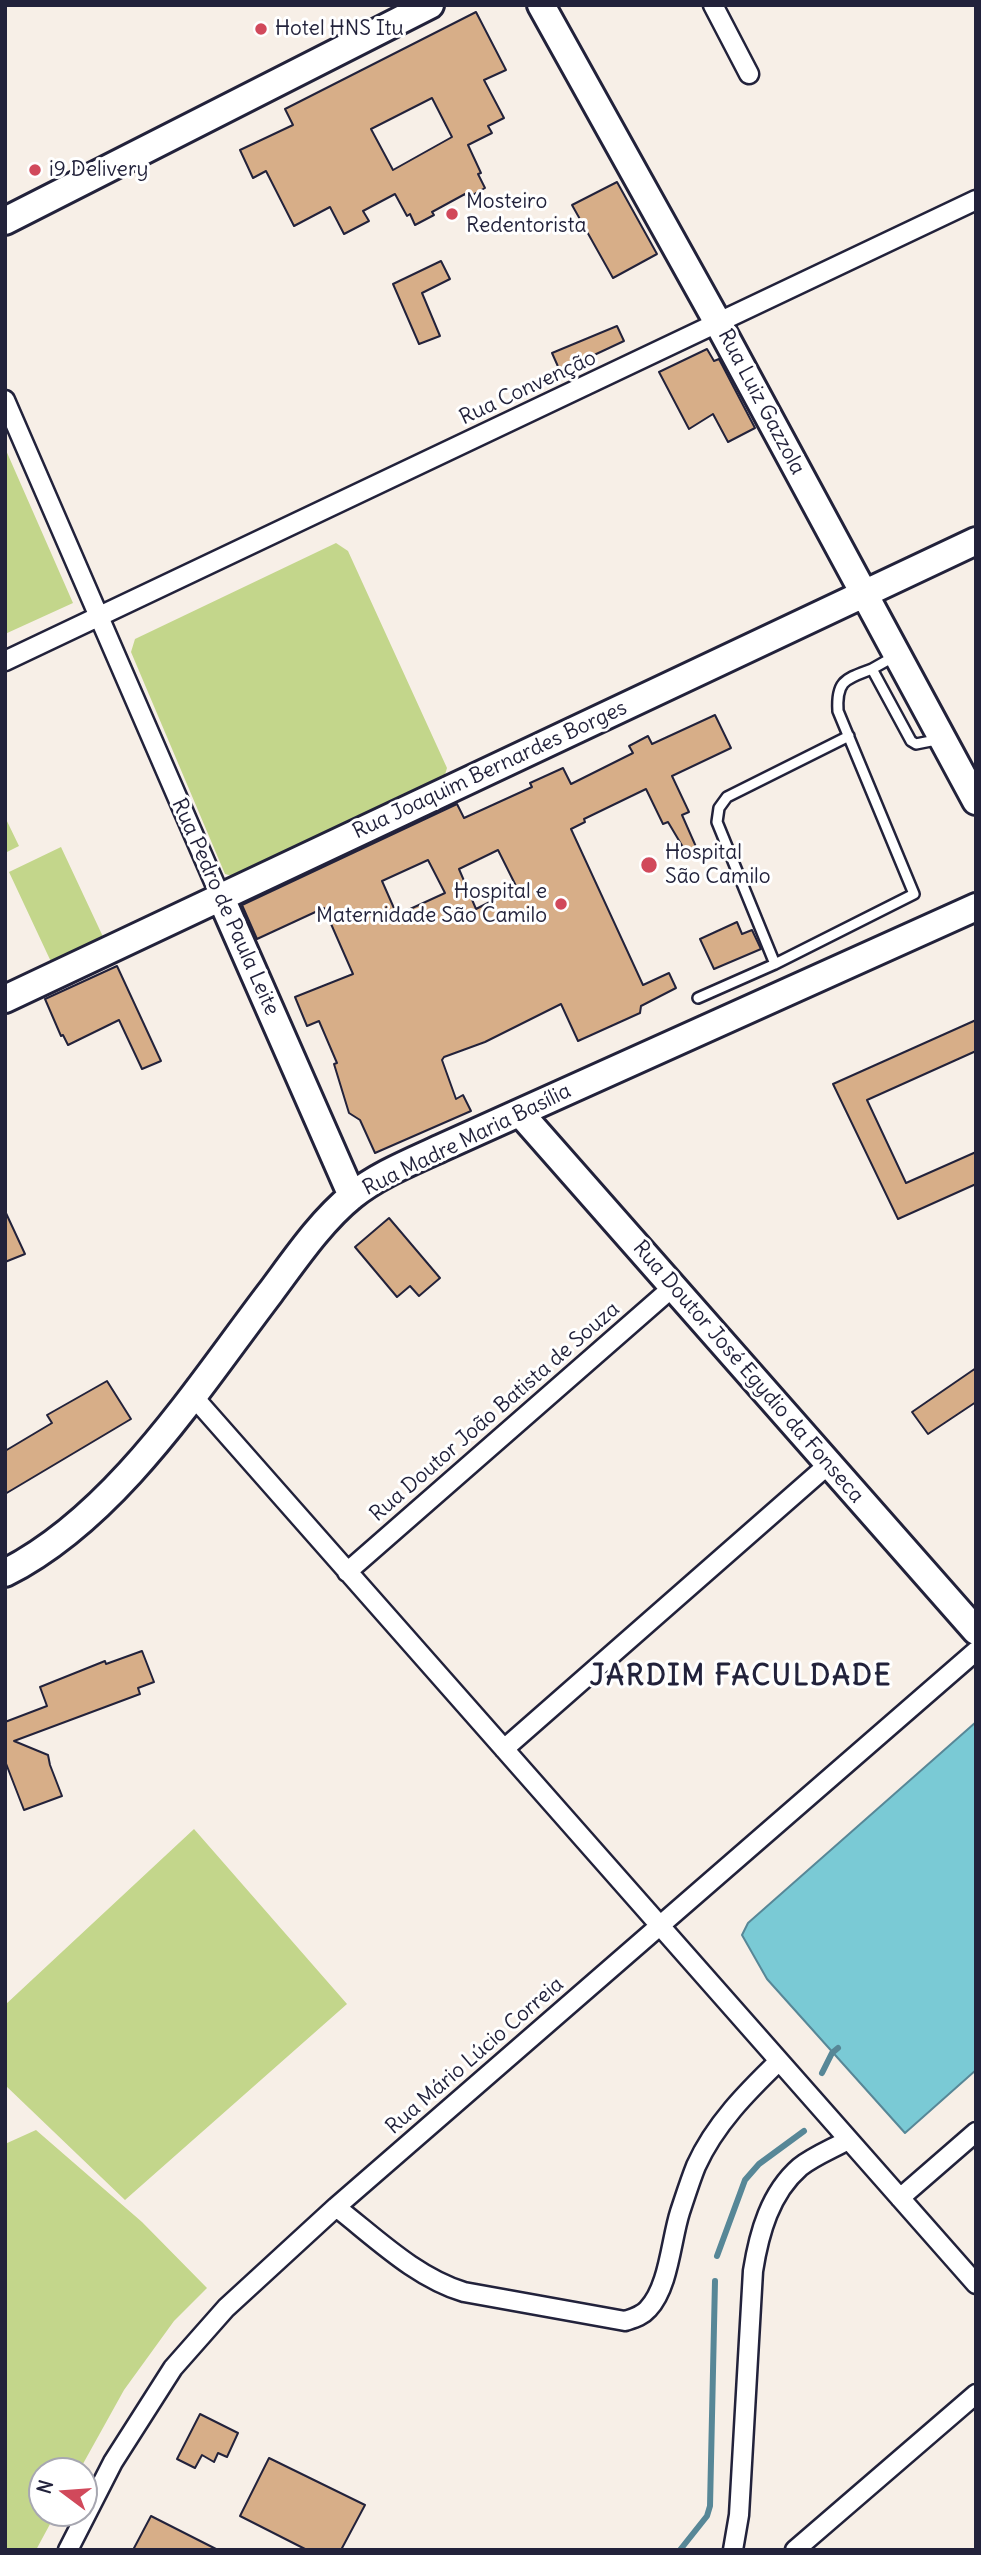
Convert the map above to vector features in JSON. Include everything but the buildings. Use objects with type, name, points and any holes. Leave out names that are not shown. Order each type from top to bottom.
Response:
[{"type":"street","points":[[5,221],[430,5]]},
{"type":"street","name":"Rua Luiz Gazzola","points":[[541,5],[718,323],[976,801]]},
{"type":"street","points":[[713,5],[749,74]]},
{"type":"street","name":"Rua Convenção","points":[[5,661],[976,200]]},
{"type":"street","name":"Rua Pedro de Paula Leite","points":[[5,400],[352,1196]]},
{"type":"street","name":"Rua Joaquim Bernardes Borges","points":[[5,999],[976,541]]},
{"type":"street","name":"Rua Madre Maria Basília","points":[[5,1573],[50,1545],[92,1510],[127,1475],[192,1395],[289,1267],[352,1196],[396,1170],[976,907]]},
{"type":"street","name":"Rua Doutor José Egydio da Fonseca","points":[[520,1113],[976,1631]]},
{"type":"street","name":"Rua Doutor João Batista de Souza","points":[[347,1572],[673,1287]]},
{"type":"street","points":[[192,1395],[976,2284]]},
{"type":"street","points":[[503,1749],[829,1464]]},
{"type":"street","name":"Rua Mário Lúcio Correia","points":[[68,2550],[113,2462],[173,2368],[226,2308],[336,2207],[976,1651]]},
{"type":"street","points":[[336,2207],[419,2272],[443,2285],[464,2292],[625,2321],[641,2315],[650,2307],[659,2292],[680,2212],[696,2166],[715,2132],[742,2096],[779,2061]]},
{"type":"street","points":[[900,2198],[976,2132]]},
{"type":"street","points":[[733,2550],[738,2515],[753,2271],[761,2232],[771,2206],[799,2169],[811,2159],[848,2140]]},
{"type":"street","points":[[794,2550],[976,2394]]},
{"type":"lane","points":[[698,998],[775,964],[914,894],[838,710],[837,693],[845,680],[897,655]]},
{"type":"lane","points":[[872,669],[911,741],[916,744],[942,739]]},
{"type":"lane","points":[[775,964],[718,822],[719,808],[727,797],[849,736]]},
{"type":"green space","points":[[5,448],[73,603],[5,634]]},
{"type":"green space","points":[[336,543],[348,551],[447,768],[443,781],[236,877],[225,874],[131,652],[135,639]]},
{"type":"green space","points":[[5,817],[19,846],[5,853]]},
{"type":"green space","points":[[61,847],[105,941],[53,966],[9,872]]},
{"type":"green space","points":[[194,1829],[347,2004],[125,2200],[5,2085],[5,2005]]},
{"type":"green space","points":[[36,2130],[142,2222],[207,2288],[174,2321],[124,2390],[87,2457],[28,2457],[28,2527],[48,2527],[36,2550],[5,2550],[5,2144]]},
{"type":"water","points":[[976,1722],[976,2070],[905,2133],[767,1979],[742,1935],[748,1923]]},
{"type":"waterway","points":[[822,2073],[832,2053],[838,2048]]},
{"type":"waterway","points":[[717,2256],[745,2180],[759,2164],[804,2131]]},
{"type":"waterway","points":[[680,2550],[707,2516],[710,2506],[715,2281]]},
{"type":"place","name":"Hotel HNS Itu","points":[[261,29]]},
{"type":"place","name":"i9 Delivery","points":[[35,170]]},
{"type":"place","name":"Mosteiro Redentorista","points":[[452,214]]},
{"type":"place","name":"Hospital São Camilo","points":[[649,865]]},
{"type":"place","name":"Hospital e Maternidade São Camilo","points":[[561,904]]},
{"type":"district","name":"JARDIM FACULDADE","points":[[741,1677]]}]
